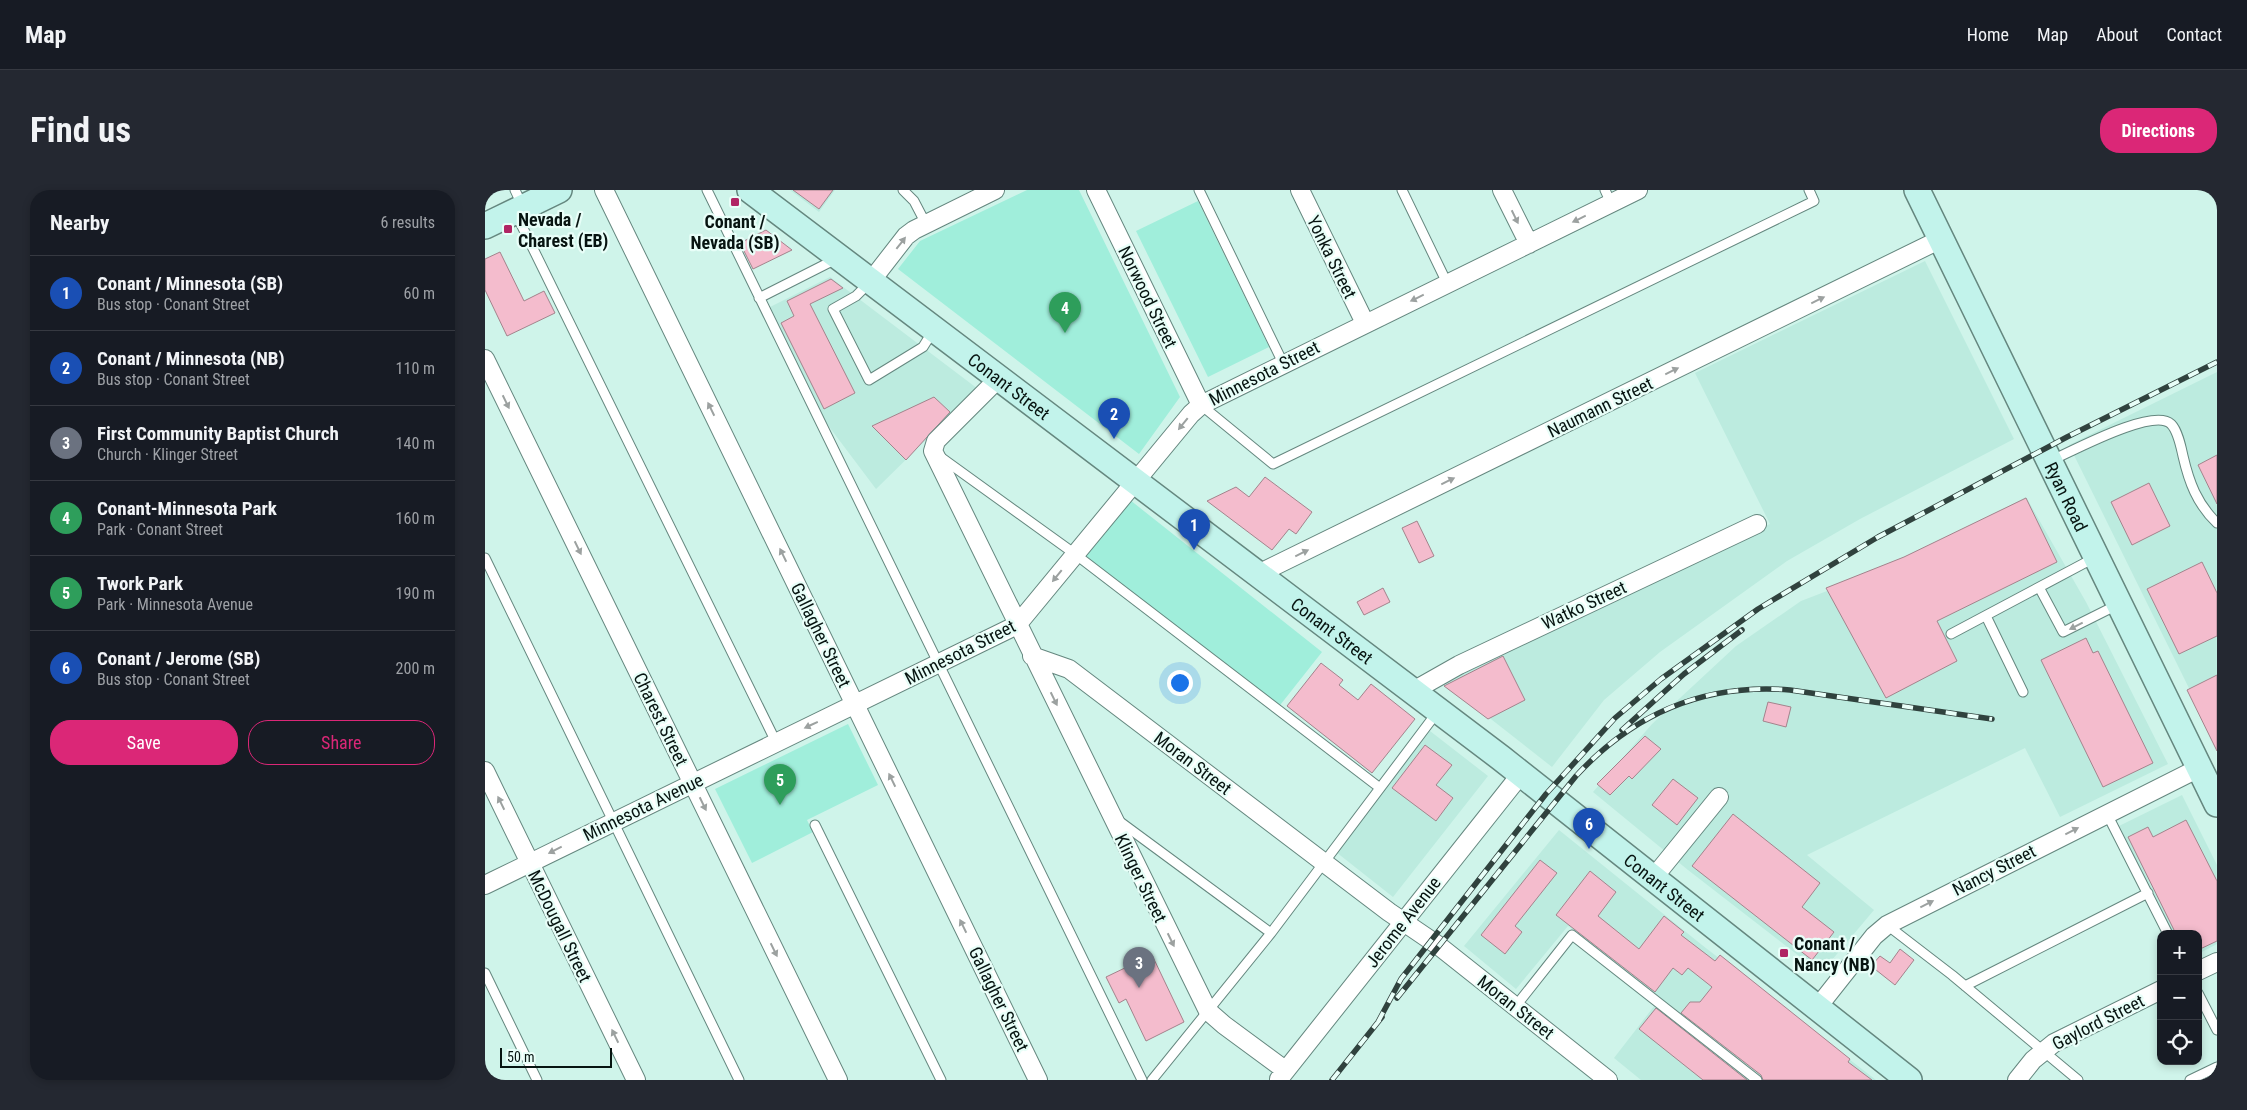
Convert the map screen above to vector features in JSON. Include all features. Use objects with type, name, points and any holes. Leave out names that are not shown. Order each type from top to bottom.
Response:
[{"type":"main road","points":[[485,226],[517,203],[559,190]]},
{"type":"main road","name":"Conant Street","points":[[750,190],[1413,691],[1654,878],[1909,1080]]},
{"type":"main road","name":"Ryan Road","points":[[1917,190],[2199,768],[2216,799]]},
{"type":"street","name":"Gallagher Street","points":[[604,190],[1038,1080]]},
{"type":"street","points":[[871,281],[906,236],[995,190]]},
{"type":"street","name":"Norwood Street","points":[[1096,190],[1201,405]]},
{"type":"street","name":"Yonka Street","points":[[1300,190],[1365,323]]},
{"type":"street","points":[[1502,190],[1529,244]]},
{"type":"street","name":"Minnesota Street","points":[[855,704],[1017,625],[1191,414],[1201,405],[1283,363],[1529,244],[1608,197],[1638,190]]},
{"type":"street","name":"Naumann Street","points":[[1258,574],[1941,240]]},
{"type":"street","name":"Charest Street","points":[[485,359],[838,1080]]},
{"type":"street","points":[[999,378],[936,441],[933,451],[1032,656]]},
{"type":"street","name":"Watko Street","points":[[1413,691],[1459,665],[1757,524]]},
{"type":"street","name":"Klinger Street","points":[[1032,656],[1208,1011],[1281,1075]]},
{"type":"street","name":"Moran Street","points":[[1032,656],[1069,669],[1404,921],[1608,1080]]},
{"type":"street","name":"Minnesota Avenue","points":[[485,885],[855,704]]},
{"type":"street","name":"Nancy Street","points":[[1817,1008],[1885,926],[2199,768]]},
{"type":"street","name":"McDougall Street","points":[[485,772],[636,1080]]},
{"type":"street","name":"Jerome Avenue","points":[[1281,1075],[1521,774]]},
{"type":"street","points":[[1654,878],[1719,798]]},
{"type":"street","points":[[2202,969],[2217,962]]},
{"type":"street","name":"Gaylord Street","points":[[2017,1080],[2042,1051],[2157,992]]},
{"type":"lane","points":[[707,190],[937,664],[1142,1080]]},
{"type":"lane","points":[[903,190],[914,201],[926,224]]},
{"type":"lane","points":[[1199,190],[1283,363]]},
{"type":"lane","points":[[1402,190],[1447,283]]},
{"type":"lane","points":[[1201,405],[1273,464],[1814,201],[1809,190]]},
{"type":"lane","points":[[517,203],[776,742]]},
{"type":"lane","points":[[759,298],[839,257]]},
{"type":"lane","points":[[871,281],[856,296],[833,308],[869,380],[923,347],[934,329]]},
{"type":"lane","points":[[2050,462],[2129,426],[2159,419],[2171,424],[2179,441],[2190,484],[2205,511],[2217,523]]},
{"type":"lane","points":[[933,451],[1075,554],[1380,788]]},
{"type":"lane","points":[[1951,634],[2040,589],[2097,557]]},
{"type":"lane","points":[[485,558],[739,1080]]},
{"type":"lane","points":[[2040,589],[2063,632],[2119,604]]},
{"type":"lane","points":[[1985,616],[2023,692]]},
{"type":"lane","points":[[1151,1080],[1271,932],[1439,711]]},
{"type":"lane","points":[[2107,814],[2166,930]]},
{"type":"lane","points":[[1110,815],[1271,932]]},
{"type":"lane","points":[[815,825],[941,1080]]},
{"type":"lane","points":[[1965,986],[2148,894]]},
{"type":"lane","points":[[1885,926],[1965,986],[2078,1080]]},
{"type":"lane","points":[[1515,1007],[1572,935],[1757,1080]]},
{"type":"lane","points":[[485,973],[537,1080]]},
{"type":"lane","points":[[2202,1001],[2217,1030]]},
{"type":"lane","points":[[2190,1080],[2217,1067]]},
{"type":"shaded area","points":[[790,190],[835,190],[819,212]]},
{"type":"shaded area","points":[[1027,190],[1079,190],[1180,397],[1139,454],[898,269],[920,241]]},
{"type":"shaded area","points":[[1198,201],[1269,347],[1208,377],[1136,231]]},
{"type":"shaded area","points":[[1925,261],[2014,439],[1860,519],[1787,561],[1660,652],[1604,700],[1552,767],[1441,680],[1770,524],[1695,373]]},
{"type":"shaded area","points":[[830,277],[978,389],[876,489],[818,412],[766,309]]},
{"type":"shaded area","points":[[2217,372],[2217,745],[2069,445]]},
{"type":"shaded area","points":[[2026,497],[2086,602],[2168,764],[2060,817],[2025,748],[1807,855],[1874,910],[1821,973],[1688,870],[1593,792],[1652,724],[1736,646],[1801,601],[1905,561]]},
{"type":"shaded area","points":[[1130,500],[1322,652],[1277,709],[1084,557]]},
{"type":"shaded area","points":[[848,724],[878,785],[807,820],[813,832],[752,863],[715,789]]},
{"type":"shaded area","points":[[1430,731],[1488,776],[1393,897],[1336,852]]},
{"type":"shaded area","points":[[2182,795],[2217,865],[2217,944],[2202,952],[2202,930],[2171,930],[2119,826]]},
{"type":"shaded area","points":[[1559,830],[1702,945],[1876,1080],[1766,1080],[1568,926],[1516,989],[1464,946]]},
{"type":"shaded area","points":[[1655,1005],[1751,1080],[1641,1080],[1614,1058]]},
{"type":"building","points":[[793,190],[833,190],[819,209]]},
{"type":"building","points":[[766,230],[792,250],[753,269],[740,243]]},
{"type":"building","points":[[500,252],[524,301],[544,291],[555,313],[507,336],[485,290],[485,259]]},
{"type":"building","points":[[831,279],[843,288],[810,304],[855,393],[824,409],[781,323],[794,316],[787,301]]},
{"type":"building","points":[[934,397],[950,412],[906,460],[872,426]]},
{"type":"building","points":[[2217,455],[2217,504],[2198,465]]},
{"type":"building","points":[[1265,477],[1312,512],[1296,534],[1289,529],[1272,550],[1207,501],[1236,487],[1249,497]]},
{"type":"building","points":[[2149,483],[2170,526],[2132,545],[2111,502]]},
{"type":"building","points":[[2026,498],[2057,562],[1937,621],[1957,661],[1886,698],[1826,588],[1904,557]]},
{"type":"building","points":[[1417,521],[1434,556],[1419,563],[1402,528]]},
{"type":"building","points":[[2202,562],[2217,593],[2217,636],[2179,654],[2147,589]]},
{"type":"building","points":[[1383,588],[1390,602],[1364,615],[1357,602]]},
{"type":"building","points":[[2086,638],[2093,653],[2098,651],[2153,763],[2103,787],[2041,660]]},
{"type":"building","points":[[1503,656],[1525,700],[1488,719],[1444,686]]},
{"type":"building","points":[[1321,663],[1343,680],[1339,685],[1358,700],[1371,684],[1415,719],[1372,773],[1287,706]]},
{"type":"building","points":[[2217,675],[2217,751],[2187,690]]},
{"type":"building","points":[[1768,702],[1791,707],[1786,727],[1763,721]]},
{"type":"building","points":[[1645,736],[1661,749],[1632,779],[1629,776],[1610,795],[1597,784]]},
{"type":"building","points":[[1425,745],[1452,765],[1436,785],[1453,798],[1436,821],[1392,788]]},
{"type":"building","points":[[1673,779],[1698,798],[1677,825],[1652,805]]},
{"type":"building","points":[[1733,814],[1820,883],[1802,907],[1834,932],[1812,960],[1692,866]]},
{"type":"building","points":[[2186,820],[2217,881],[2217,941],[2202,948],[2202,930],[2174,930],[2128,837],[2148,827],[2153,837]]},
{"type":"building","points":[[1540,860],[1557,873],[1515,926],[1522,932],[1505,954],[1481,935]]},
{"type":"building","points":[[1590,871],[1616,892],[1598,916],[1639,949],[1664,916],[1684,932],[1681,935],[1715,961],[1720,955],[1850,1059],[1848,1062],[1872,1080],[1763,1080],[1761,1075],[1681,1013],[1690,1002],[1700,1002],[1712,987],[1688,968],[1682,975],[1673,968],[1655,992],[1556,915]]},
{"type":"building","points":[[1900,949],[1914,960],[1895,985],[1871,966],[1880,956],[1890,963]]},
{"type":"building","points":[[1152,955],[1184,1022],[1146,1041],[1126,999],[1119,1003],[1106,977]]},
{"type":"building","points":[[1656,1008],[1747,1080],[1703,1080],[1639,1029]]},
{"type":"railway","points":[[1378,1022],[1401,979],[1546,794],[1615,718],[1661,679],[1758,609],[1878,537],[2067,437],[2217,362]]},
{"type":"railway","points":[[1622,730],[1684,674],[1742,630]]},
{"type":"railway","points":[[1397,998],[1576,776],[1598,754],[1622,735],[1647,719],[1673,707],[1700,698],[1728,692],[1758,689],[1790,690],[1992,719]]},
{"type":"railway","points":[[1332,1080],[1382,1017]]},
{"type":"place","name":"Conant / Nevada (SB)","points":[[735,202]]},
{"type":"place","name":"Nevada / Charest (EB)","points":[[508,229]]},
{"type":"place","name":"Conant-Minnesota Park","points":[[1065,333]]},
{"type":"place","name":"Conant / Minnesota (NB)","points":[[1114,439]]},
{"type":"place","name":"Conant / Minnesota (SB)","points":[[1194,550]]},
{"type":"place","name":"Twork Park","points":[[780,805]]},
{"type":"place","name":"Conant / Jerome (SB)","points":[[1589,849]]},
{"type":"place","name":"Conant / Nancy (NB)","points":[[1784,953]]},
{"type":"place","name":"First Community Baptist Church","points":[[1139,988]]}]
